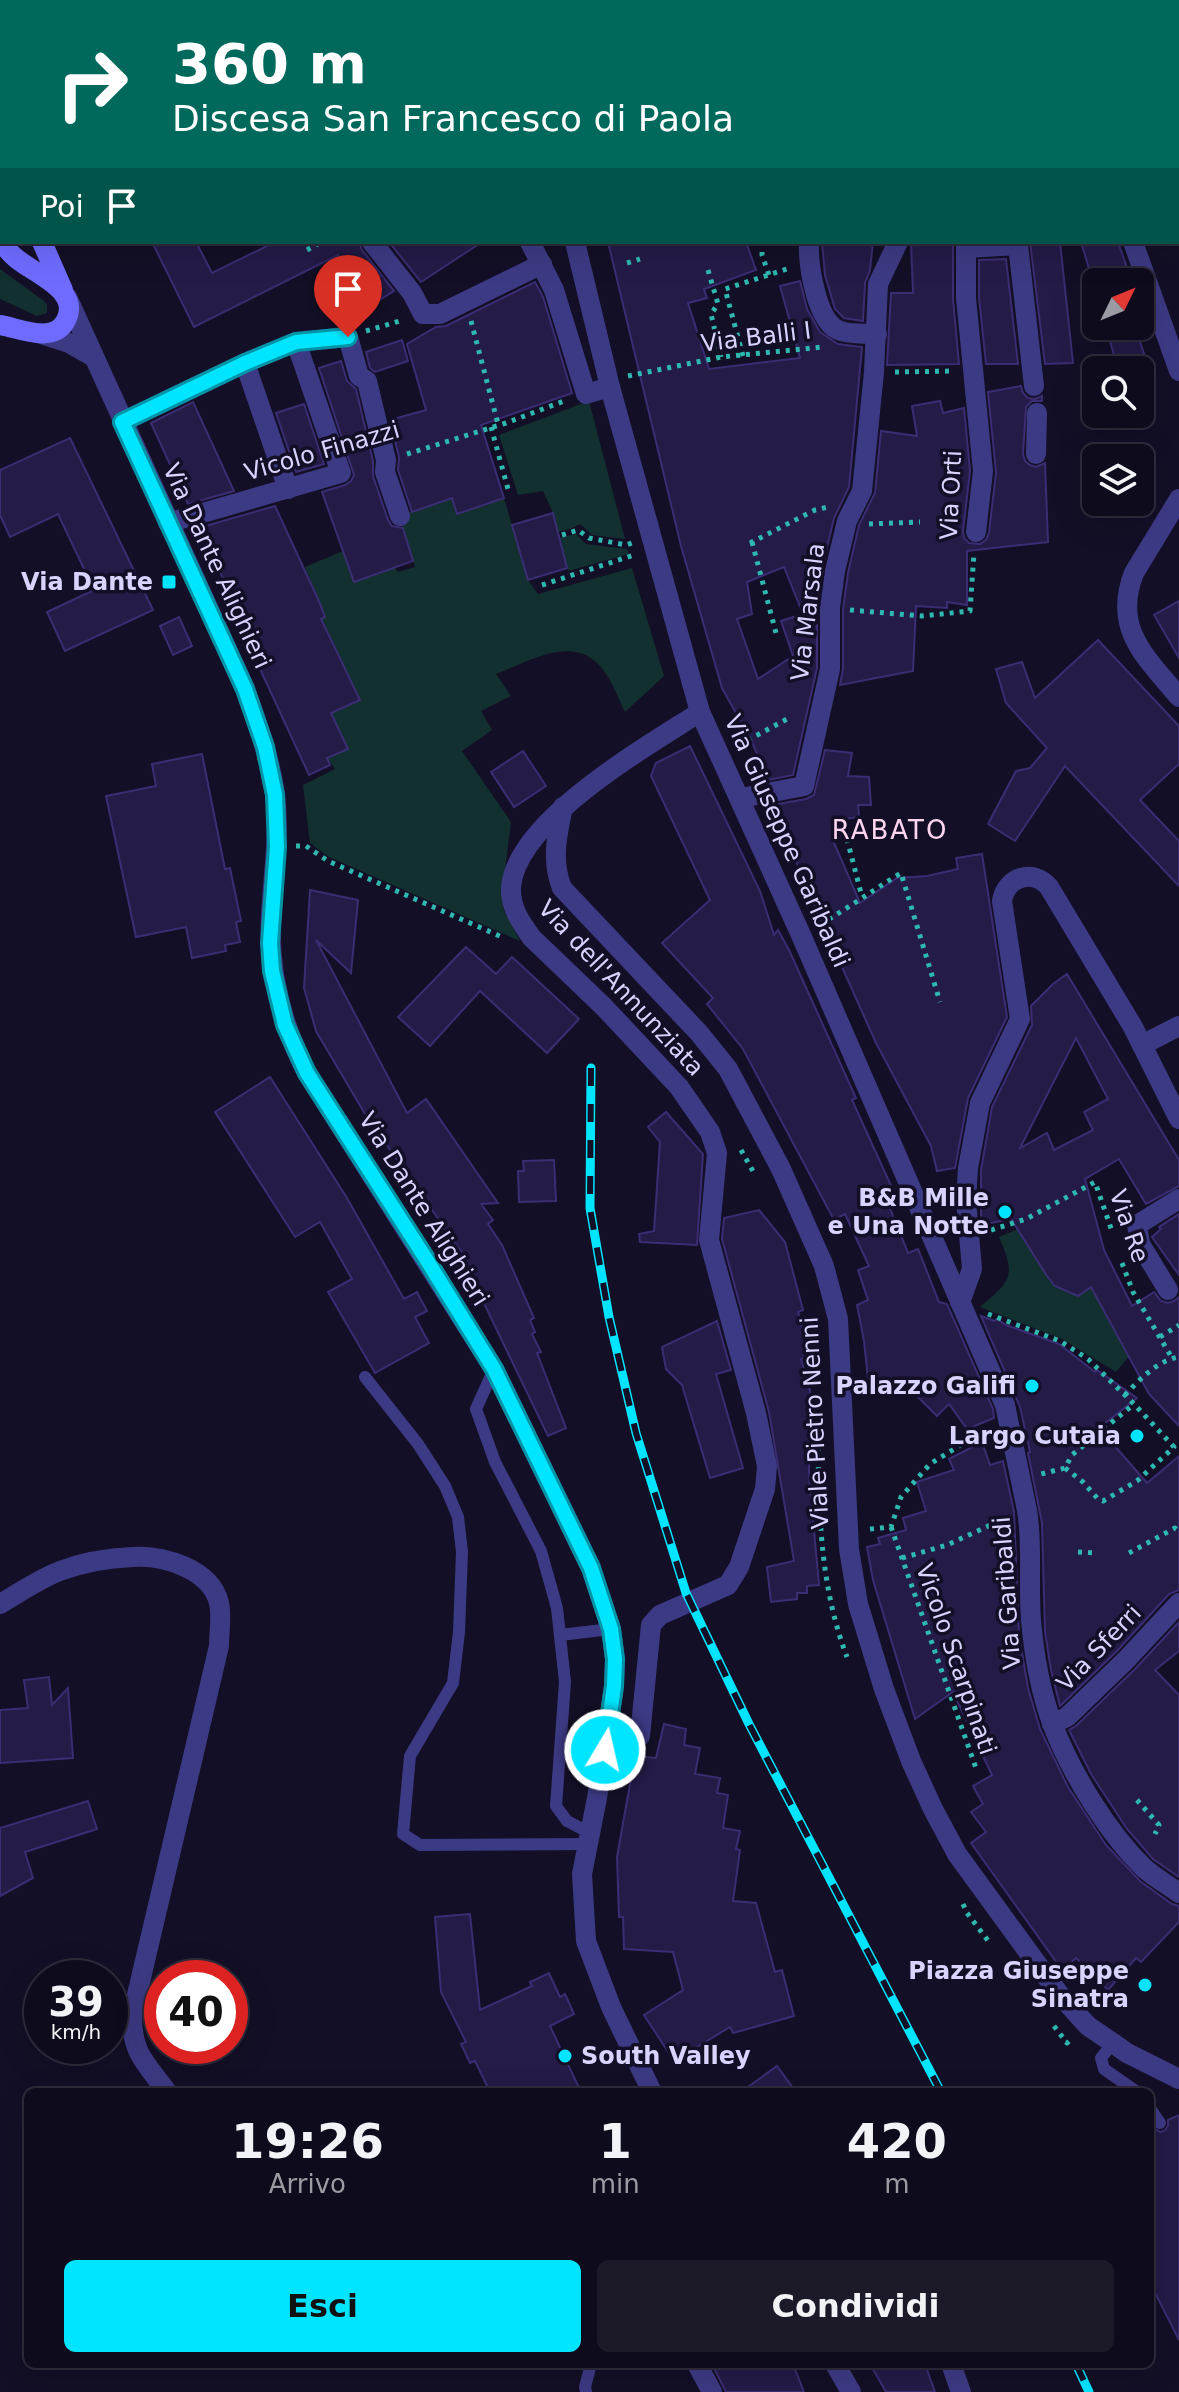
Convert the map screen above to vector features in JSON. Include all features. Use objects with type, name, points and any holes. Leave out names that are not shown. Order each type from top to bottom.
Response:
[{"type":"main road","points":[[3,244],[17,260],[62,290],[67,297]]},
{"type":"main road","points":[[1,324],[46,334],[61,327],[69,313],[67,297],[43,244]]},
{"type":"street","points":[[374,244],[412,293],[423,314],[440,314],[542,264]]},
{"type":"street","points":[[531,244],[554,290],[586,394],[610,387]]},
{"type":"street","name":"Via Giuseppe Garibaldi","points":[[575,244],[610,387],[700,712],[741,798],[960,1302]]},
{"type":"street","name":"Via Marsala","points":[[741,798],[804,786],[830,669],[830,608],[835,571],[847,521],[862,491],[874,372],[878,284],[897,244]]},
{"type":"street","points":[[1134,244],[1179,371]]},
{"type":"street","points":[[966,245],[1018,245],[1034,386]]},
{"type":"street","name":"Via Orti","points":[[966,245],[966,298],[983,471],[976,532]]},
{"type":"street","points":[[809,251],[816,291],[828,322],[844,332],[876,340]]},
{"type":"street","name":"Via Dante Alighieri","points":[[67,297],[245,689],[265,747],[275,795],[277,847],[270,943],[272,971],[285,1025],[307,1073],[494,1369],[591,1568],[611,1629],[615,1659],[614,1686],[582,1874],[586,1941],[611,2007],[650,2088]]},
{"type":"street","points":[[38,333],[69,343],[92,356]]},
{"type":"street","points":[[122,422],[296,342],[348,337],[359,376],[367,381],[386,460],[385,472],[400,516]]},
{"type":"street","name":"Vicolo Finazzi","points":[[168,523],[341,473],[296,342]]},
{"type":"street","points":[[245,363],[288,489]]},
{"type":"street","points":[[1036,454],[1037,413]]},
{"type":"street","points":[[1179,499],[1134,573],[1127,606],[1131,633],[1138,648],[1179,697]]},
{"type":"street","points":[[563,807],[700,712]]},
{"type":"street","name":"Viale Pietro Nenni","points":[[563,807],[556,839],[557,874],[562,888],[699,1033],[728,1069],[781,1169],[824,1266],[838,1319],[848,1531],[858,1604],[884,1689],[933,1809],[957,1854],[1059,1994],[1088,2026],[1139,2060],[1179,2079]]},
{"type":"street","name":"Via dell'Annunziata","points":[[563,807],[534,838],[517,867],[511,886],[512,903],[532,938],[657,1062],[679,1087],[710,1132],[717,1153],[709,1240],[756,1413],[767,1466],[765,1489],[739,1567],[728,1585],[660,1615],[651,1625],[640,1736],[631,1744],[605,1750]]},
{"type":"street","points":[[960,1302],[972,1269],[966,1200],[968,1168],[980,1103],[1020,1019],[1002,901],[1005,889],[1016,879],[1032,876],[1049,887],[1142,1045],[1179,1119]]},
{"type":"street","points":[[1142,1045],[1179,1026]]},
{"type":"street","points":[[1168,1290],[1140,1244],[1137,1225],[1179,1199]]},
{"type":"street","name":"Via Garibaldi","points":[[960,1302],[1005,1405],[1022,1479],[1030,1527],[1031,1618],[1036,1660],[1052,1724],[1076,1772],[1121,1841],[1144,1868],[1179,1893]]},
{"type":"street","points":[[0,1604],[57,1572],[80,1565],[133,1557],[159,1559],[198,1574],[211,1585],[220,1603],[219,1646],[132,2016],[135,2048],[164,2088]]},
{"type":"street","name":"Via Sferri","points":[[1052,1724],[1067,1717],[1179,1603]]},
{"type":"street","points":[[699,2368],[712,2392]]},
{"type":"street","points":[[837,2368],[851,2392]]},
{"type":"street","points":[[952,2368],[961,2392]]},
{"type":"lane","points":[[494,1369],[476,1409],[495,1462],[541,1551],[557,1608],[565,1682],[556,1806],[567,1821],[589,1838]]},
{"type":"lane","points":[[365,1377],[418,1444],[445,1486],[458,1517],[462,1552],[459,1632],[453,1683],[410,1756],[403,1834],[420,1845],[589,1838]]},
{"type":"lane","points":[[560,1635],[611,1629]]},
{"type":"lane","points":[[1113,2043],[1101,2058],[1104,2069],[1131,2088]]},
{"type":"lane","points":[[1154,2114],[1160,2123]]},
{"type":"lane","points":[[586,2392],[590,2368]]},
{"type":"path","points":[[307,250],[318,244]]},
{"type":"path","points":[[762,244],[762,255],[769,275]]},
{"type":"path","points":[[743,356],[725,289],[769,275],[809,251]]},
{"type":"path","points":[[627,263],[640,259]]},
{"type":"path","points":[[708,270],[718,304],[711,314],[721,357]]},
{"type":"path","points":[[466,300],[498,424]]},
{"type":"path","points":[[348,337],[423,314]]},
{"type":"path","name":"Via Balli I","points":[[640,372],[721,357],[876,340]]},
{"type":"path","points":[[874,372],[973,371]]},
{"type":"path","name":"Vicolo Finazzi","points":[[386,460],[586,394]]},
{"type":"path","points":[[491,427],[508,489]]},
{"type":"path","points":[[776,633],[751,542],[815,510],[830,507]]},
{"type":"path","points":[[847,521],[859,524],[920,522]]},
{"type":"path","points":[[562,535],[578,530],[589,538],[626,545],[653,544]]},
{"type":"path","name":"Via Orti","points":[[830,608],[922,616],[970,611],[976,532]]},
{"type":"path","points":[[542,585],[653,544]]},
{"type":"path","points":[[752,738],[787,719]]},
{"type":"path","points":[[847,839],[862,897]]},
{"type":"path","points":[[306,846],[328,861],[516,943]]},
{"type":"path","points":[[801,935],[855,905],[862,897],[901,873],[940,1002]]},
{"type":"path","points":[[541,906],[588,956]]},
{"type":"path","points":[[737,1142],[757,1178]]},
{"type":"path","name":"Via Re","points":[[971,1236],[1026,1219],[1095,1182],[1117,1246]]},
{"type":"path","name":"Via Re","points":[[1121,1259],[1133,1292],[1176,1357]]},
{"type":"path","points":[[970,1324],[989,1314],[1060,1341],[1088,1359],[1174,1447],[1137,1481],[1103,1501],[1065,1468]]},
{"type":"path","points":[[1160,1337],[1179,1325]]},
{"type":"path","points":[[1125,1395],[1142,1377],[1176,1357]]},
{"type":"path","points":[[1022,1479],[1065,1468],[1072,1455],[1134,1404]]},
{"type":"path","points":[[848,1531],[891,1527],[901,1497],[930,1464],[985,1430]]},
{"type":"path","points":[[818,1436],[820,1529],[825,1571],[834,1618],[850,1663]]},
{"type":"path","name":"Vicolo Scarpinati","points":[[902,1558],[947,1545],[1012,1515]]},
{"type":"path","name":"Vicolo Scarpinati","points":[[891,1527],[977,1771]]},
{"type":"path","points":[[1129,1553],[1175,1528],[1179,1532]]},
{"type":"path","points":[[1078,1552],[1095,1553]]},
{"type":"path","points":[[1137,1800],[1159,1825],[1155,1834]]},
{"type":"path","points":[[962,1901],[967,1913],[994,1949]]},
{"type":"path","points":[[1048,2020],[1067,2043],[1088,2026]]},
{"type":"green space","points":[[0,269],[44,301],[47,313],[37,316],[0,299]]},
{"type":"green space","points":[[589,401],[625,539],[592,535],[580,524],[558,532],[543,491],[518,495],[499,435]]},
{"type":"green space","points":[[452,498],[457,513],[504,498],[528,580],[538,594],[632,568],[664,676],[625,712],[608,677],[597,663],[571,651],[541,656],[496,674],[511,696],[481,711],[492,730],[462,751],[511,822],[502,894],[504,911],[520,941],[329,857],[310,843],[303,785],[335,769],[327,758],[348,748],[331,713],[360,699],[338,653],[299,629],[325,617],[317,597],[307,590],[313,586],[305,567],[343,551],[354,582],[387,541],[397,572],[415,567],[401,522],[408,513]]},
{"type":"green space","points":[[576,534],[586,544],[627,549],[629,554],[568,571],[559,538]]},
{"type":"green space","points":[[1018,1229],[1055,1286],[1078,1296],[1091,1287],[1131,1354],[1116,1372],[1062,1339],[980,1307],[999,1290],[1008,1276],[1008,1261],[999,1237]]},
{"type":"building","points":[[153,244],[197,244],[212,273],[271,244],[360,244],[394,291],[368,307],[338,255],[194,327]]},
{"type":"building","points":[[391,244],[479,244],[421,282]]},
{"type":"building","points":[[608,244],[747,244],[756,270],[704,289],[707,298],[688,303],[709,369],[800,358],[780,286],[800,281],[807,309],[820,332],[838,344],[862,347],[849,487],[834,518],[822,568],[817,608],[817,668],[793,775],[768,780],[752,742],[722,688],[681,546]],"holes":[[[784,567],[803,614],[781,621],[793,656],[758,679],[737,619],[752,614],[747,582]]]},
{"type":"building","points":[[822,244],[873,244],[865,283],[863,321],[844,318],[835,309],[825,275]]},
{"type":"building","points":[[911,244],[953,244],[953,299],[959,364],[887,365],[891,293],[913,293]]},
{"type":"building","points":[[1030,244],[1060,244],[1073,363],[1045,364]]},
{"type":"building","points":[[1082,244],[1119,244],[1127,268],[1089,268]]},
{"type":"building","points":[[1006,259],[1018,364],[986,364],[979,297],[979,260]]},
{"type":"building","points":[[535,282],[543,297],[572,393],[481,425],[504,498],[457,514],[452,498],[412,512],[398,470],[399,457],[390,420],[426,410],[407,344],[436,327],[446,326]]},
{"type":"building","points":[[402,340],[408,361],[375,372],[370,368],[366,352]]},
{"type":"building","points":[[1110,340],[1140,340],[1145,356],[1114,356]]},
{"type":"building","points":[[341,361],[347,381],[356,389],[373,461],[373,476],[388,520],[392,526],[403,528],[413,561],[354,582],[322,492],[345,485],[354,475],[319,368]]},
{"type":"building","points":[[1021,386],[1028,398],[1042,396],[1042,401],[1032,401],[1026,407],[1023,454],[1030,465],[1036,467],[1045,463],[1048,542],[967,551],[967,605],[947,602],[947,608],[916,606],[913,671],[840,685],[843,609],[848,573],[859,525],[875,493],[881,431],[917,436],[912,406],[940,401],[943,413],[964,408],[970,471],[963,531],[969,543],[980,544],[989,533],[996,472],[988,392]]},
{"type":"building","points":[[193,402],[234,491],[188,504],[151,423]]},
{"type":"building","points":[[304,404],[324,464],[296,472],[276,413]]},
{"type":"building","points":[[70,438],[153,610],[65,651],[47,612],[94,590],[58,514],[10,537],[0,515],[0,470]]},
{"type":"building","points":[[275,506],[318,599],[325,617],[321,619],[360,700],[331,713],[348,749],[327,758],[330,765],[309,775],[260,669],[265,667],[199,528]]},
{"type":"building","points":[[553,513],[567,568],[528,580],[512,525]]},
{"type":"building","points":[[1179,601],[1179,658],[1154,615]]},
{"type":"building","points":[[179,617],[192,646],[173,655],[160,626]]},
{"type":"building","points":[[1098,640],[1179,726],[1179,764],[1140,800],[1179,841],[1179,886],[1065,766],[1015,841],[988,824],[1016,771],[1030,768],[1047,748],[1006,703],[996,669],[1022,662],[1035,698]]},
{"type":"building","points":[[690,746],[760,891],[774,935],[778,930],[789,950],[856,1098],[852,1100],[893,1190],[884,1194],[908,1253],[918,1249],[939,1302],[947,1304],[993,1409],[994,1418],[967,1429],[949,1404],[937,1416],[905,1384],[869,1388],[857,1305],[868,1300],[858,1270],[869,1266],[845,1214],[834,1220],[743,1049],[707,1004],[713,998],[662,943],[710,900],[651,776],[656,763]]},
{"type":"building","points":[[825,750],[852,753],[848,776],[869,777],[871,805],[858,805],[859,817],[843,819],[846,835],[832,838],[860,903],[897,878],[927,876],[958,869],[956,858],[982,854],[1007,1017],[968,1098],[955,1168],[937,1171],[931,1146],[840,967],[785,835],[778,804],[814,795]]},
{"type":"building","points":[[523,751],[546,786],[514,807],[491,772]]},
{"type":"building","points":[[202,754],[225,869],[230,868],[241,921],[236,922],[240,942],[225,945],[226,951],[192,958],[186,927],[136,937],[106,796],[156,786],[152,764]]},
{"type":"building","points":[[310,890],[358,900],[351,973],[316,940],[407,1113],[426,1099],[498,1203],[481,1204],[493,1220],[488,1224],[502,1245],[534,1318],[530,1320],[535,1332],[532,1334],[541,1352],[537,1353],[566,1428],[548,1436],[464,1262],[467,1260],[365,1114],[316,1031],[304,988]]},
{"type":"building","points":[[466,947],[496,974],[512,957],[579,1019],[547,1053],[480,991],[430,1046],[398,1017]]},
{"type":"building","points":[[1067,974],[1179,1160],[1179,1186],[1146,1204],[1119,1159],[1085,1179],[1104,1250],[1132,1306],[1154,1292],[1161,1301],[1168,1303],[1179,1297],[1179,1426],[1149,1394],[1091,1287],[1078,1296],[1055,1286],[1011,1219],[981,1225],[981,1170],[992,1107],[1032,1025],[1031,1006]],"holes":[[[1076,1038],[1108,1099],[1084,1112],[1093,1130],[1054,1150],[1047,1133],[1020,1148]]]},
{"type":"building","points":[[270,1077],[347,1198],[404,1299],[417,1292],[427,1311],[415,1317],[429,1343],[375,1373],[328,1292],[352,1279],[320,1222],[295,1237],[215,1112]]},
{"type":"building","points":[[666,1112],[703,1154],[697,1245],[640,1242],[639,1234],[654,1231],[660,1142],[648,1127]]},
{"type":"building","points":[[554,1160],[556,1201],[519,1202],[518,1171],[524,1171],[523,1161]]},
{"type":"building","points":[[759,1210],[785,1242],[803,1310],[798,1312],[811,1357],[801,1359],[810,1390],[809,1475],[819,1585],[807,1586],[807,1593],[797,1593],[797,1599],[771,1602],[767,1567],[794,1561],[769,1412],[722,1239],[724,1218]]},
{"type":"building","points":[[1179,1214],[1179,1275],[1152,1237],[1161,1229],[1159,1227]]},
{"type":"building","points":[[981,1316],[994,1321],[997,1319],[1059,1344],[1095,1372],[1097,1370],[1137,1398],[1099,1428],[1147,1483],[1179,1456],[1179,1590],[1169,1594],[1117,1651],[1060,1706],[1045,1632],[1042,1523],[1030,1452],[1020,1407]]},
{"type":"building","points":[[717,1321],[731,1370],[716,1374],[743,1468],[710,1478],[682,1385],[666,1369],[662,1347]]},
{"type":"building","points":[[982,1442],[990,1465],[1003,1461],[1014,1512],[1019,1635],[1028,1688],[1040,1729],[1068,1787],[1106,1845],[1140,1881],[1179,1906],[1179,1922],[1141,1962],[1136,1958],[1108,1990],[1076,1958],[1062,1970],[971,1843],[986,1832],[971,1812],[983,1804],[973,1786],[992,1775],[953,1692],[915,1719],[873,1580],[867,1547],[880,1544],[878,1538],[906,1530],[903,1518],[926,1511],[917,1482],[954,1470],[949,1459]]},
{"type":"building","points":[[1179,1622],[1179,1651],[1155,1670],[1179,1695],[1179,1877],[1153,1859],[1127,1829],[1091,1774],[1069,1730],[1135,1669]]},
{"type":"building","points":[[49,1677],[52,1705],[68,1688],[73,1758],[0,1763],[0,1710],[28,1708],[24,1680]]},
{"type":"building","points":[[664,1724],[686,1729],[684,1745],[700,1748],[695,1774],[720,1778],[717,1793],[728,1795],[723,1828],[740,1831],[733,1901],[756,1903],[775,1972],[782,1970],[794,2016],[733,2033],[730,2027],[674,2061],[644,2015],[683,1990],[673,1952],[624,1949],[623,1917],[619,1917],[617,1857],[635,1756],[656,1758]]},
{"type":"building","points":[[88,1801],[97,1829],[25,1852],[33,1878],[0,1896],[0,1828]]},
{"type":"building","points":[[470,1914],[480,2010],[532,1986],[530,1982],[549,1973],[560,1997],[565,1994],[574,2014],[550,2026],[579,2088],[488,2088],[475,2061],[470,2063],[461,2044],[466,2042],[441,1992],[435,1917]]},
{"type":"building","points":[[777,2066],[793,2088],[747,2088]]},
{"type":"building","points":[[1179,2115],[1179,2340],[1154,2291],[1154,2128],[1164,2131],[1168,2120]]},
{"type":"building","points":[[714,2368],[795,2368],[804,2392],[726,2392]]},
{"type":"building","points":[[872,2368],[926,2368],[935,2392],[886,2392]]},
{"type":"railway","points":[[591,1068],[590,1208],[609,1317],[636,1433],[686,1593],[749,1724],[939,2088]]},
{"type":"railway","points":[[1078,2368],[1089,2392]]},
{"type":"place","name":"Via Dante","points":[[169,582]]},
{"type":"place","name":"B&B Mille e Una Notte","points":[[1005,1212]]},
{"type":"place","name":"Palazzo Galifi","points":[[1032,1386]]},
{"type":"place","name":"Largo Cutaia","points":[[1137,1436]]},
{"type":"place","name":"Piazza Giuseppe Sinatra","points":[[1145,1985]]},
{"type":"place","name":"South Valley","points":[[565,2056]]},
{"type":"district","name":"RABATO","points":[[890,830]]},
{"type":"route","points":[[348,337],[296,342],[122,422],[245,689],[265,747],[275,795],[277,847],[271,915],[272,971],[285,1025],[307,1073],[494,1369],[591,1568],[611,1629],[615,1659],[605,1750]]}]
